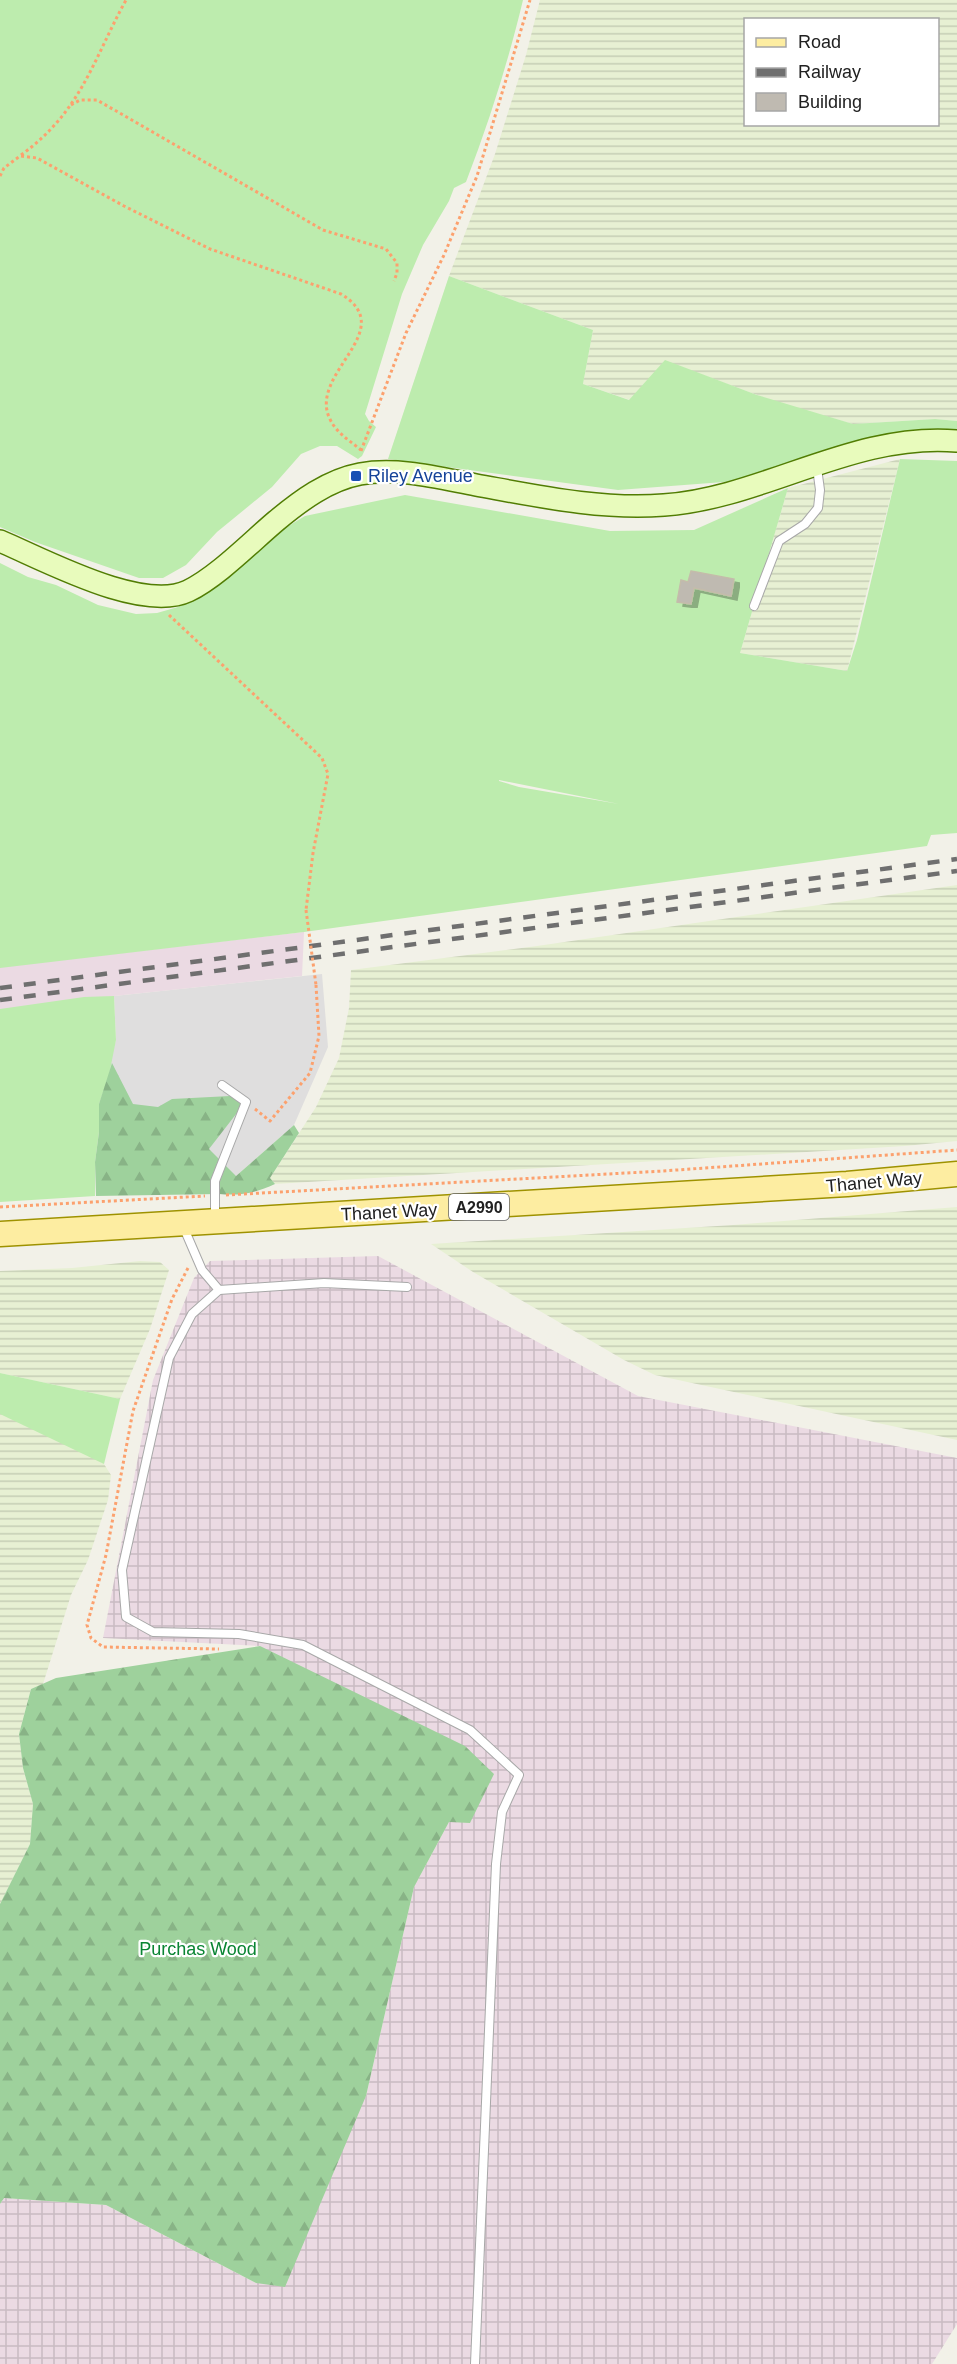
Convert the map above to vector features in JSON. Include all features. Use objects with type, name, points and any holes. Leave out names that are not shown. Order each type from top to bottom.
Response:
[{"type":"main road","points":[[0,541],[123,592],[153,597],[186,592],[204,582],[293,507],[325,486],[359,474],[387,472],[416,474],[520,492],[638,507],[667,505],[723,494],[816,463],[879,447],[925,441],[957,441]]},
{"type":"main road","name":"Thanet Way","points":[[0,1234],[847,1184],[957,1174]]},
{"type":"lane","points":[[754,606],[779,541],[805,524],[818,507],[820,490],[816,463]]},
{"type":"lane","points":[[216,1222],[215,1181],[246,1102],[222,1084]]},
{"type":"lane","points":[[182,1224],[202,1270],[219,1290]]},
{"type":"lane","points":[[407,1287],[324,1283],[219,1290],[192,1314],[170,1358],[122,1570],[126,1617],[153,1632],[239,1634],[303,1645],[470,1730],[519,1775],[502,1812],[496,1864],[475,2364]]},
{"type":"path","points":[[0,176],[4,168],[50,131],[71,105],[95,65],[126,0]]},
{"type":"path","points":[[359,474],[361,450],[406,333],[444,255],[477,176],[530,0]]},
{"type":"path","points":[[71,105],[80,100],[97,100],[323,230],[386,249],[397,262],[398,273],[394,281]]},
{"type":"path","points":[[20,156],[37,158],[133,211],[210,249],[322,287],[353,301],[363,318],[362,330],[330,388],[327,405],[328,415],[340,433],[361,450]]},
{"type":"path","points":[[153,597],[169,615],[322,758],[328,774],[313,853],[306,910],[316,985],[319,1036],[310,1073],[270,1121],[246,1102]]},
{"type":"path","points":[[0,1208],[651,1172],[957,1150]]},
{"type":"shaded area","points":[[304,932],[302,976],[0,1011],[0,967]]},
{"type":"shaded area","points":[[322,974],[328,1047],[294,1125],[236,1176],[99,1104],[116,1040],[114,996]]},
{"type":"shaded area","points":[[378,1256],[638,1396],[957,1458],[957,2324],[932,2364],[0,2364],[0,2204],[4,2198],[106,2205],[256,2283],[366,2096],[414,1887],[449,1822],[260,1646],[103,1638],[153,1380],[194,1278],[210,1261]]},
{"type":"green space","points":[[0,0],[523,0],[498,92],[466,182],[454,188],[449,201],[423,245],[402,294],[365,414],[376,427],[362,456],[358,459],[337,446],[320,446],[301,454],[272,487],[217,532],[186,565],[163,578],[139,578],[35,542],[0,527]]},
{"type":"green space","points":[[540,0],[957,0],[957,421],[935,419],[853,424],[782,404],[665,361],[630,400],[583,384],[593,330],[449,276],[495,154],[526,55]]},
{"type":"green space","points":[[449,276],[593,330],[583,384],[629,400],[665,360],[757,395],[853,424],[935,419],[957,421],[957,433],[885,434],[822,452],[737,481],[618,490],[388,459]]},
{"type":"green space","points":[[900,459],[847,671],[740,653],[788,488]]},
{"type":"green space","points":[[900,459],[957,461],[957,833],[931,835],[927,846],[304,932],[0,968],[0,563],[28,577],[56,585],[98,605],[136,614],[157,613],[178,607],[216,585],[280,531],[305,516],[405,495],[610,531],[694,530],[788,488],[740,653],[847,671],[857,640]],"holes":[[[691,571],[734,579],[731,595],[694,588],[691,604],[677,602],[681,581],[688,582]],[[499,780],[619,804],[519,787]]]},
{"type":"green space","points":[[957,885],[957,1141],[275,1184],[270,1178],[316,1107],[339,1058],[349,1008],[351,970],[537,946]]},
{"type":"green space","points":[[114,996],[116,1040],[109,1075],[99,1104],[95,1196],[0,1202],[0,1009],[84,997]]},
{"type":"green space","points":[[112,1063],[133,1104],[158,1107],[172,1099],[230,1096],[241,1103],[240,1109],[209,1149],[236,1176],[294,1125],[299,1133],[270,1178],[275,1184],[241,1194],[96,1196],[95,1162],[99,1132],[99,1104]]},
{"type":"green space","points":[[957,1207],[957,1440],[655,1375],[624,1360],[473,1272],[431,1244],[733,1225]]},
{"type":"green space","points":[[140,1261],[160,1262],[169,1270],[150,1329],[120,1399],[0,1373],[0,1271],[72,1268]]},
{"type":"green space","points":[[0,1373],[120,1399],[104,1464],[0,1414]]},
{"type":"green space","points":[[0,1410],[78,1446],[104,1464],[111,1475],[108,1500],[88,1560],[71,1595],[43,1684],[31,1689],[19,1734],[23,1768],[33,1804],[30,1844],[0,1904]]},
{"type":"green space","name":"Purchas Wood","points":[[260,1646],[465,1746],[494,1774],[470,1823],[449,1822],[414,1887],[366,2096],[285,2287],[256,2283],[106,2205],[4,2198],[0,2204],[0,1904],[30,1844],[33,1804],[23,1768],[19,1734],[31,1689],[56,1678]]},
{"type":"building","points":[[691,571],[734,579],[731,596],[694,588],[691,604],[677,602],[681,580],[688,582]]},
{"type":"railway","points":[[0,988],[957,859]]},
{"type":"railway","points":[[0,1000],[957,871]]},
{"type":"place","name":"Riley Avenue","points":[[356,476]]}]
